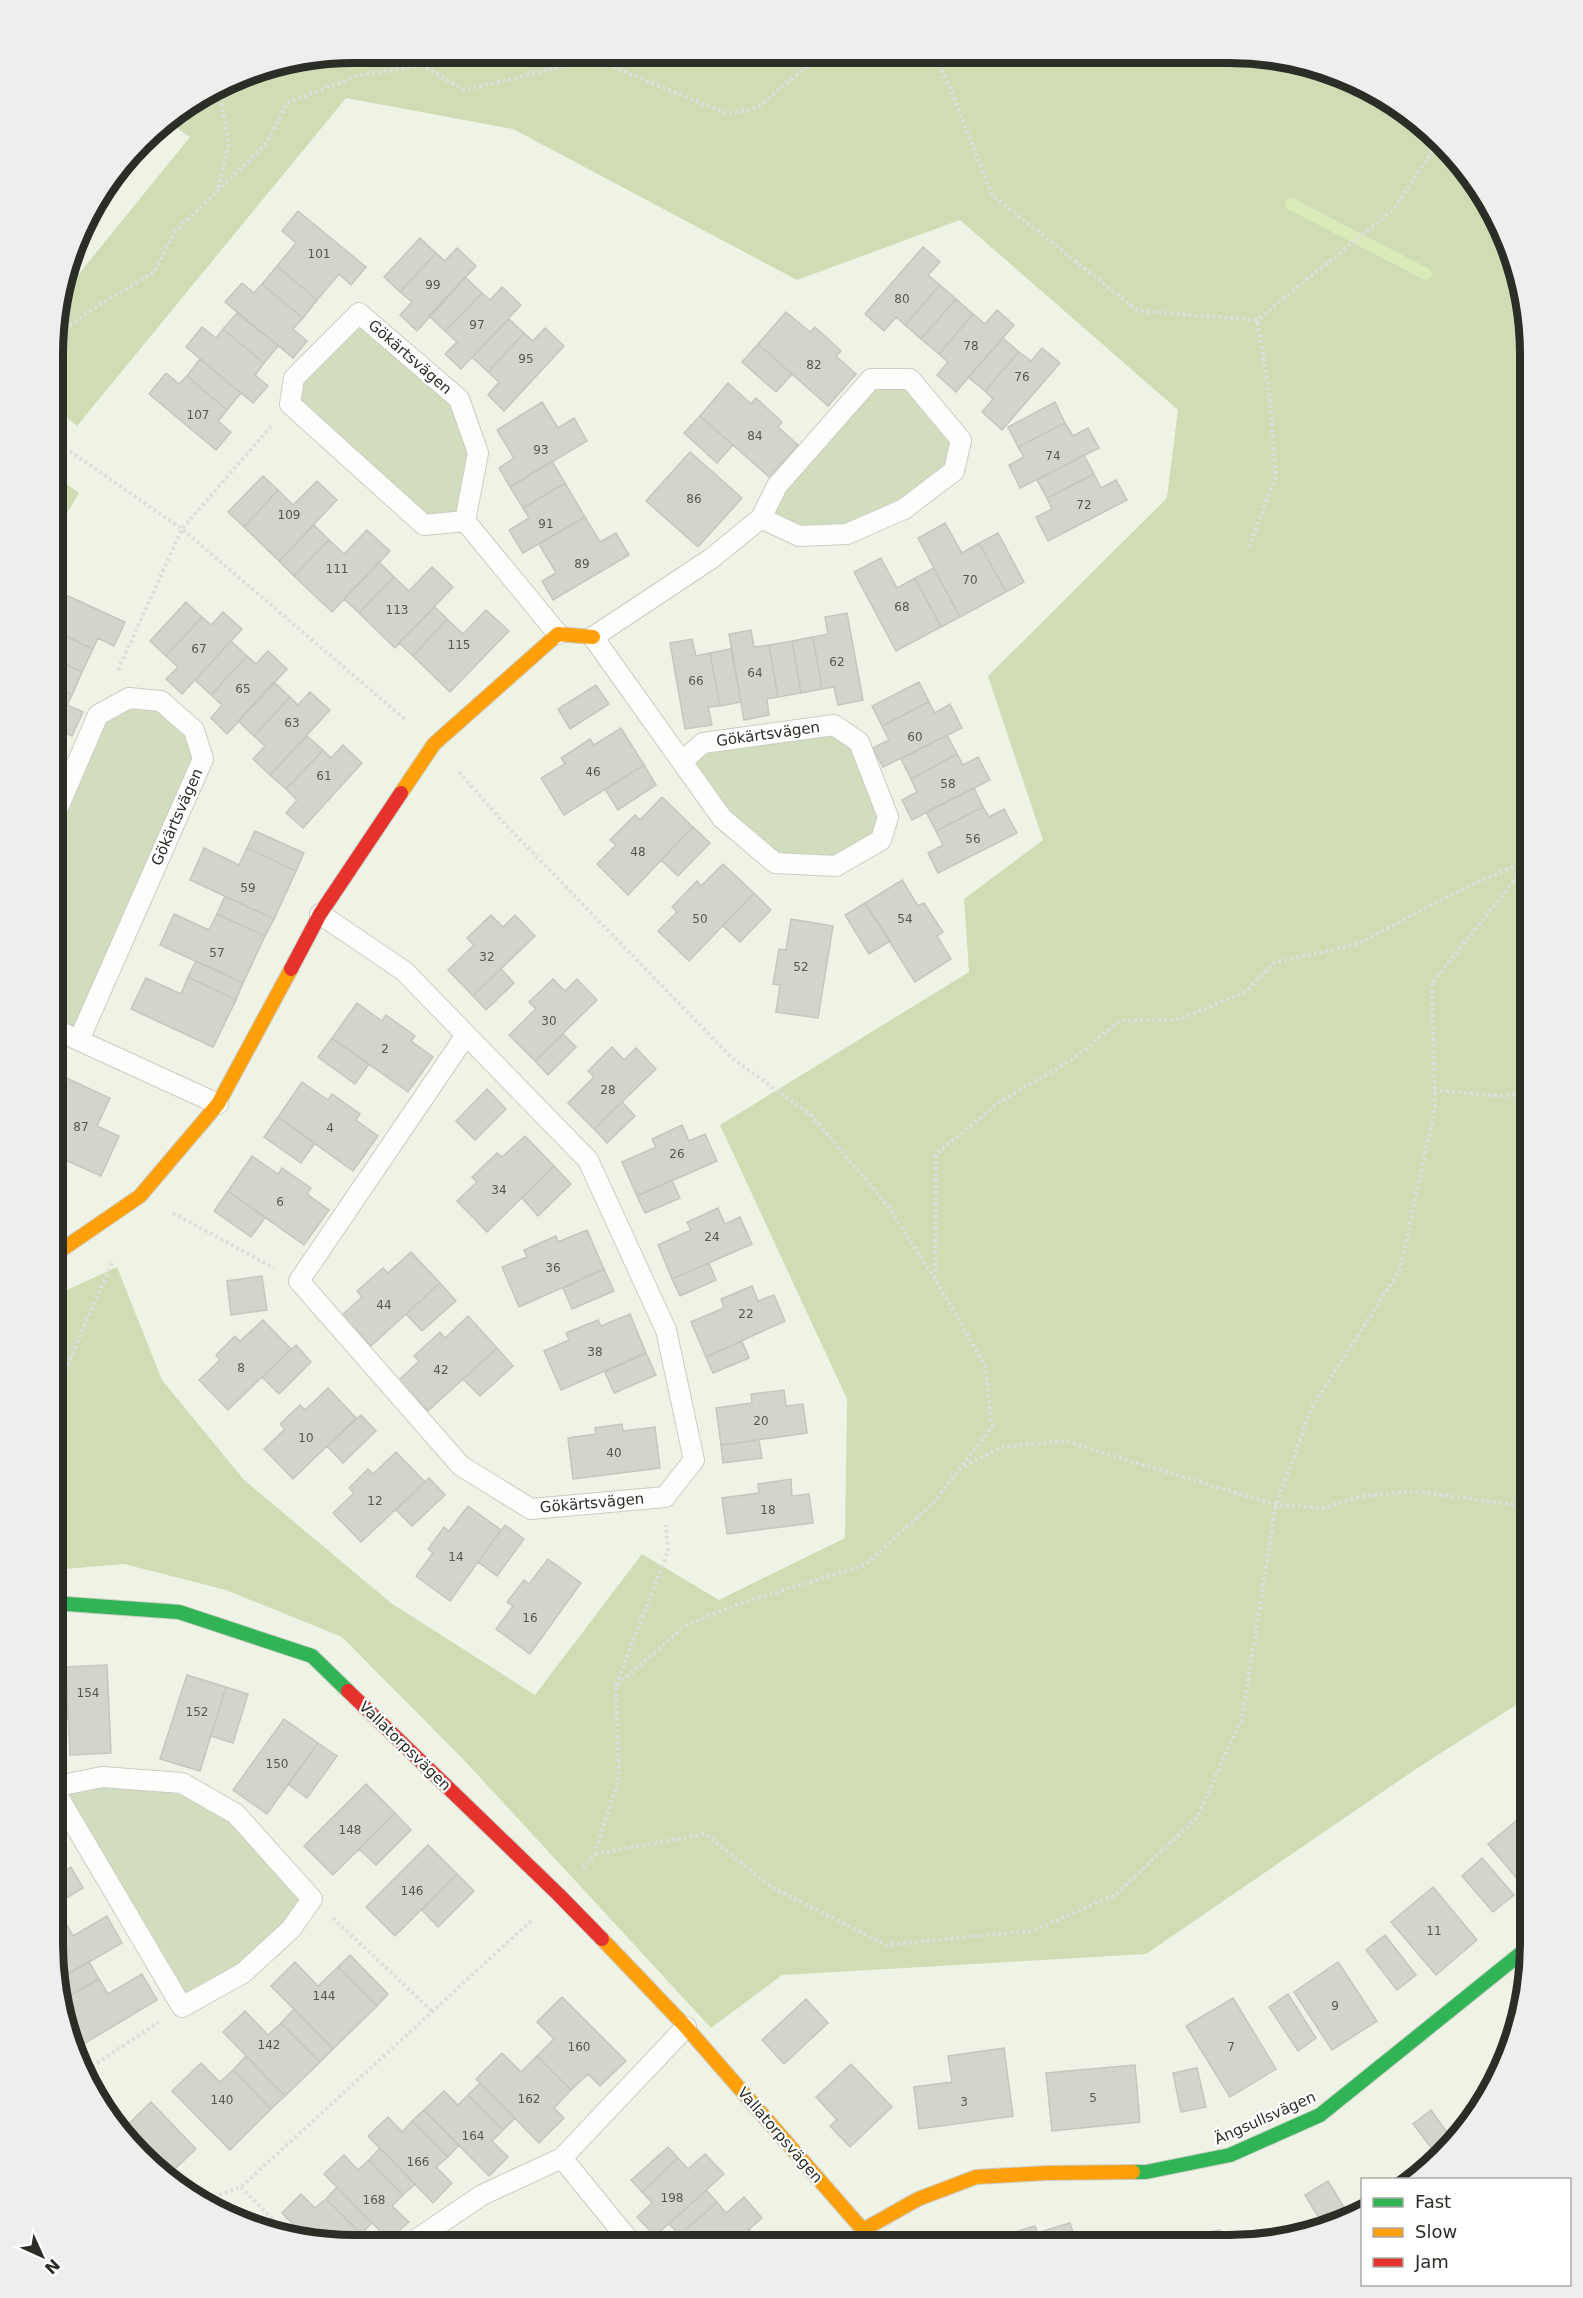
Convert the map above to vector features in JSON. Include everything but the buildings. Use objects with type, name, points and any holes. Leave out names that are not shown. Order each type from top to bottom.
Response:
[{"type":"street","points":[[63,1249],[140,1196],[218,1104],[320,914],[434,744],[558,634],[593,637]]},
{"type":"street","name":"Vallatorpsvägen","points":[[63,1604],[179,1611],[312,1656],[559,1895],[686,2027],[866,2235]]},
{"type":"street","name":"Ängsullsvägen","points":[[863,2230],[918,2199],[976,2177],[1047,2173],[1146,2172],[1230,2155],[1320,2115],[1519,1954]]},
{"type":"lane","name":"Gökärtsvägen","points":[[290,404],[294,378],[358,313],[459,399],[478,453],[465,520]]},
{"type":"lane","points":[[593,637],[712,558],[761,518],[777,486],[871,379],[910,379],[961,440],[954,471],[904,508],[847,534],[799,536],[761,518]]},
{"type":"lane","points":[[290,404],[424,525],[465,520],[558,634]]},
{"type":"lane","name":"Gökärtsvägen","points":[[593,637],[722,818],[775,863],[836,866],[881,840],[888,817],[859,742],[834,725],[703,743],[682,761]]},
{"type":"lane","name":"Gökärtsvägen","points":[[63,796],[98,715],[129,698],[161,701],[194,730],[203,759],[79,1040]]},
{"type":"lane","name":"Gökärtsvägen","points":[[299,1281],[460,1466],[531,1509],[665,1497],[694,1460],[666,1330],[588,1160],[404,971],[320,914]]},
{"type":"lane","points":[[63,1033],[218,1104]]},
{"type":"lane","points":[[299,1281],[466,1035]]},
{"type":"lane","points":[[63,1786],[102,1777],[182,1783],[236,1814],[312,1899],[291,1929],[243,1973],[182,2007],[63,1805]]},
{"type":"lane","points":[[423,2235],[482,2195],[562,2158],[686,2027]]},
{"type":"lane","points":[[562,2158],[625,2235]]},
{"type":"path","points":[[417,63],[464,90],[576,63]]},
{"type":"path","points":[[603,63],[728,114],[758,107],[811,63]]},
{"type":"path","points":[[938,63],[950,88],[992,195],[1138,311],[1257,320],[1393,210],[1435,148]]},
{"type":"path","points":[[64,329],[155,271],[174,233],[266,144],[287,104],[357,76],[422,65]]},
{"type":"path","points":[[218,188],[229,143],[220,96]]},
{"type":"path","points":[[1249,547],[1276,476],[1269,391],[1257,320]]},
{"type":"path","points":[[118,671],[182,529],[290,404]]},
{"type":"path","points":[[63,447],[182,529],[434,744],[503,822],[732,1058],[811,1115],[887,1204],[935,1279],[985,1365],[992,1427],[933,1503],[864,1565],[738,1604],[685,1626],[616,1686]]},
{"type":"path","points":[[935,1279],[936,1154],[1001,1101],[1073,1059],[1119,1021],[1181,1019],[1245,992],[1274,963],[1360,944],[1446,897],[1520,864]]},
{"type":"path","points":[[595,1854],[705,1834],[770,1886],[886,1945],[1032,1931],[1115,1895],[1197,1818],[1242,1718],[1276,1505],[1312,1407],[1400,1270],[1434,1108],[1432,983],[1520,873]]},
{"type":"path","points":[[1434,1090],[1501,1096],[1520,1095]]},
{"type":"path","points":[[140,1196],[299,1281]]},
{"type":"path","points":[[63,1375],[117,1249]]},
{"type":"path","points":[[961,1468],[1002,1447],[1065,1441],[1276,1505],[1323,1508],[1363,1496],[1414,1491],[1520,1507]]},
{"type":"path","points":[[212,2197],[241,2187],[559,1895],[595,1854],[619,1776],[616,1686],[668,1551],[665,1497]]},
{"type":"path","points":[[312,1899],[433,2012]]},
{"type":"path","points":[[91,2067],[182,2007]]},
{"type":"path","points":[[241,2187],[278,2225]]},
{"type":"green space","points":[[354,63],[1229,63],[1267,65],[1304,73],[1340,85],[1374,102],[1406,123],[1448,162],[1481,209],[1505,261],[1518,316],[1520,354],[1520,1702],[1416,1769],[1146,1954],[782,1975],[711,2028],[463,1759],[342,1637],[226,1590],[124,1564],[63,1569],[63,1292],[117,1267],[162,1380],[244,1480],[391,1603],[535,1695],[642,1554],[719,1600],[845,1538],[847,1399],[720,1125],[969,972],[964,899],[1043,840],[988,676],[1167,498],[1178,410],[960,220],[797,280],[513,129],[346,98],[77,426],[63,415],[65,316],[72,282],[190,137],[174,126],[209,102],[261,78],[316,65]]},
{"type":"green space","points":[[359,313],[459,399],[478,453],[465,521],[424,525],[290,404],[294,378]]},
{"type":"green space","points":[[871,379],[910,379],[961,440],[954,471],[847,534],[799,536],[761,518]]},
{"type":"green space","points":[[63,482],[79,493],[63,520]]},
{"type":"green space","points":[[161,701],[203,759],[79,1040],[63,1033],[63,796],[98,715]]},
{"type":"green space","points":[[834,725],[859,742],[888,817],[881,840],[836,866],[775,863],[682,761],[703,743]]},
{"type":"green space","points":[[182,1783],[236,1814],[312,1899],[291,1929],[182,2007],[63,1804],[63,1787]]},
{"type":"waterway","points":[[1291,204],[1426,274]]},
{"type":"traffic: fast","points":[[63,1604],[179,1612],[312,1656],[348,1691]]},
{"type":"traffic: fast","points":[[1133,2172],[1146,2172],[1230,2155],[1320,2115],[1519,1954]]},
{"type":"traffic: slow","points":[[401,793],[434,744],[558,634],[593,637]]},
{"type":"traffic: slow","points":[[63,1249],[140,1196],[218,1104],[291,969]]},
{"type":"traffic: slow","points":[[602,1939],[686,2027],[866,2235]]},
{"type":"traffic: slow","points":[[863,2230],[918,2199],[976,2177],[1133,2172]]},
{"type":"traffic: jam","points":[[291,969],[320,914],[401,793]]},
{"type":"traffic: jam","points":[[348,1691],[602,1939]]}]
